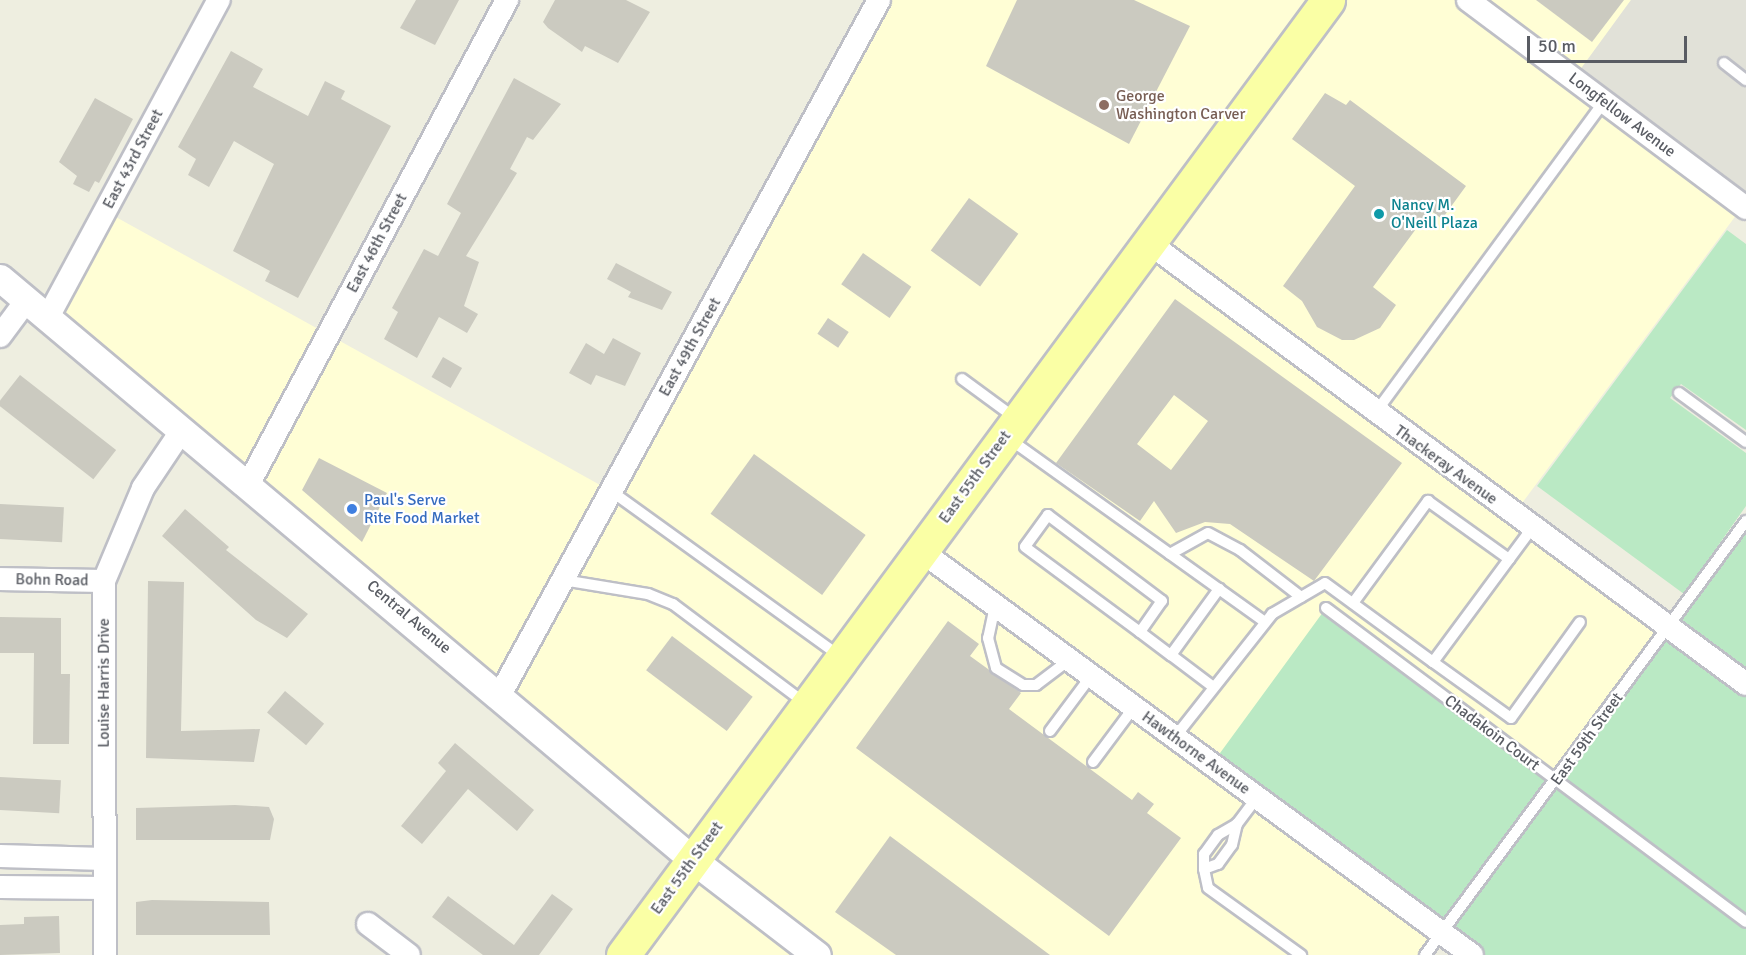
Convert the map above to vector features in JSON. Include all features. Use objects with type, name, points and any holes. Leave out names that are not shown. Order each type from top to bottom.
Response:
[{"type":"main road","name":"East 55th Street","points":[[623,955],[1328,0]]},
{"type":"street","name":"East 43rd Street","points":[[48,317],[219,0]]},
{"type":"street","name":"East 46th Street","points":[[248,485],[507,0]]},
{"type":"street","name":"East 49th Street","points":[[501,693],[879,0]]},
{"type":"street","name":"Longfellow Avenue","points":[[1468,0],[1746,208]]},
{"type":"street","name":"Thackeray Avenue","points":[[1149,243],[1375,413],[1746,684]]},
{"type":"street","name":"Central Avenue","points":[[0,278],[501,693],[693,860],[818,955]]},
{"type":"street","points":[[0,336],[26,301]]},
{"type":"street","name":"Louise Harris Drive","points":[[105,955],[104,581],[143,488],[182,430]]},
{"type":"street","name":"Hawthorne Avenue","points":[[921,551],[1472,955]]},
{"type":"street","name":"Bohn Road","points":[[0,579],[104,581]]},
{"type":"street","points":[[0,856],[104,859]]},
{"type":"street","points":[[0,887],[104,888]]},
{"type":"street","points":[[368,924],[409,955]]},
{"type":"lane","points":[[1724,63],[1746,80]]},
{"type":"lane","points":[[1375,413],[1604,102]]},
{"type":"lane","points":[[962,379],[1012,428],[1170,554],[1265,622]]},
{"type":"lane","points":[[1679,393],[1746,442]]},
{"type":"lane","points":[[611,491],[842,658]]},
{"type":"lane","points":[[1353,603],[1428,501],[1509,559]]},
{"type":"lane","points":[[1140,632],[1162,601],[1048,515],[1025,547],[1212,686]]},
{"type":"lane","name":"East 59th Street","points":[[1425,955],[1556,781],[1746,521]]},
{"type":"lane","points":[[1433,662],[1532,528]]},
{"type":"lane","points":[[1170,554],[1209,533],[1301,597]]},
{"type":"lane","points":[[563,580],[648,594],[673,604],[807,705]]},
{"type":"lane","points":[[1175,737],[1212,686],[1265,622],[1325,583],[1511,718],[1580,622]]},
{"type":"lane","points":[[1171,655],[1218,589]]},
{"type":"lane","points":[[995,605],[988,638],[996,668],[1023,685],[1036,685],[1069,660]]},
{"type":"lane","name":"Chadakoin Court","points":[[1326,608],[1746,922]]},
{"type":"lane","points":[[1050,731],[1091,676]]},
{"type":"lane","points":[[1093,762],[1134,707]]},
{"type":"lane","points":[[1204,870],[1218,864],[1232,845],[1237,824],[1257,797]]},
{"type":"lane","points":[[1237,824],[1218,835],[1204,854],[1204,870],[1208,888],[1301,955]]},
{"type":"shaded area","points":[[879,0],[1631,0],[1574,79],[1743,206],[1514,514],[1668,627],[1425,955],[623,955],[693,860],[48,317],[105,211],[611,491]]},
{"type":"shaded area","points":[[1631,0],[1746,0],[1746,208],[1574,78]]},
{"type":"shaded area","points":[[1727,230],[1746,244],[1746,430],[1681,384],[1670,398],[1746,453],[1746,506],[1684,594],[1537,486]]},
{"type":"shaded area","points":[[1746,520],[1746,955],[1472,955],[1212,764],[1326,608],[1556,781]]},
{"type":"building","points":[[416,0],[459,0],[435,45],[400,28]]},
{"type":"building","points":[[555,0],[626,0],[650,12],[618,63],[585,46],[582,52],[548,28],[543,22]]},
{"type":"building","name":"George Washington Carver","points":[[1017,0],[1134,0],[1190,26],[1129,144],[986,66]]},
{"type":"building","points":[[1536,0],[1624,0],[1592,42]]},
{"type":"building","points":[[231,51],[263,69],[253,87],[308,116],[325,81],[345,91],[341,99],[391,126],[298,298],[265,281],[270,271],[233,251],[274,164],[234,141],[209,187],[188,175],[196,159],[178,147]]},
{"type":"building","points":[[514,78],[561,104],[533,140],[527,137],[510,169],[517,173],[466,256],[479,262],[464,306],[478,314],[467,333],[439,317],[417,358],[384,339],[398,312],[392,308],[424,249],[438,256],[461,213],[447,204]]},
{"type":"building","name":"Nancy M. O'Neill Plaza","points":[[1325,93],[1346,105],[1350,100],[1466,186],[1442,219],[1430,210],[1373,287],[1396,305],[1380,328],[1354,340],[1342,340],[1317,327],[1302,301],[1283,286],[1355,186],[1292,139]]},
{"type":"building","points":[[95,98],[133,119],[99,183],[95,181],[89,192],[73,184],[77,176],[59,162]]},
{"type":"building","points":[[969,198],[1018,234],[980,286],[931,251]]},
{"type":"building","points":[[863,253],[911,287],[890,318],[841,284]]},
{"type":"building","points":[[616,263],[672,292],[662,310],[628,297],[631,292],[607,279]]},
{"type":"building","points":[[1175,299],[1402,463],[1314,581],[1230,524],[1205,522],[1176,533],[1154,501],[1140,521],[1056,463]],"holes":[[[1174,395],[1208,421],[1171,470],[1137,444]]]},
{"type":"building","points":[[828,318],[849,332],[838,348],[817,334]]},
{"type":"building","points":[[613,338],[641,353],[625,386],[596,375],[591,385],[569,373],[586,343],[604,354]]},
{"type":"building","points":[[443,357],[462,368],[451,388],[432,377]]},
{"type":"building","points":[[20,375],[116,450],[93,479],[0,406],[0,401]]},
{"type":"building","points":[[754,454],[866,535],[822,595],[711,514]]},
{"type":"building","points":[[319,458],[387,493],[362,542],[302,490]]},
{"type":"building","points":[[0,504],[64,507],[62,542],[0,539]]},
{"type":"building","points":[[185,509],[229,547],[226,550],[308,614],[287,638],[256,620],[162,536]]},
{"type":"building","points":[[148,581],[184,582],[181,731],[260,729],[254,762],[146,758]]},
{"type":"building","points":[[0,617],[61,618],[61,674],[70,674],[69,744],[33,744],[34,653],[0,653]]},
{"type":"building","points":[[948,621],[979,644],[970,656],[1021,693],[1009,709],[1132,800],[1138,792],[1154,804],[1147,813],[1181,838],[1109,936],[856,748]]},
{"type":"building","points":[[672,636],[753,697],[727,731],[646,670]]},
{"type":"building","points":[[285,691],[324,724],[306,745],[267,712]]},
{"type":"building","points":[[455,743],[534,810],[517,831],[468,789],[422,844],[401,826],[446,771],[438,763]]},
{"type":"building","points":[[0,777],[61,780],[59,813],[0,810]]},
{"type":"building","points":[[235,805],[269,807],[274,819],[270,840],[136,840],[136,808]]},
{"type":"building","points":[[890,836],[1050,955],[896,955],[835,912]]},
{"type":"building","points":[[552,894],[573,909],[539,955],[483,955],[432,917],[448,896],[514,945]]},
{"type":"building","points":[[152,900],[269,902],[270,935],[136,935],[136,902]]},
{"type":"building","points":[[59,916],[60,953],[0,955],[0,925],[24,924],[24,917]]},
{"type":"place","name":"George Washington Carver","points":[[1104,105]]},
{"type":"place","name":"Nancy M. O'Neill Plaza","points":[[1379,214]]},
{"type":"place","name":"Paul's Serve Rite Food Market","points":[[352,509]]}]
